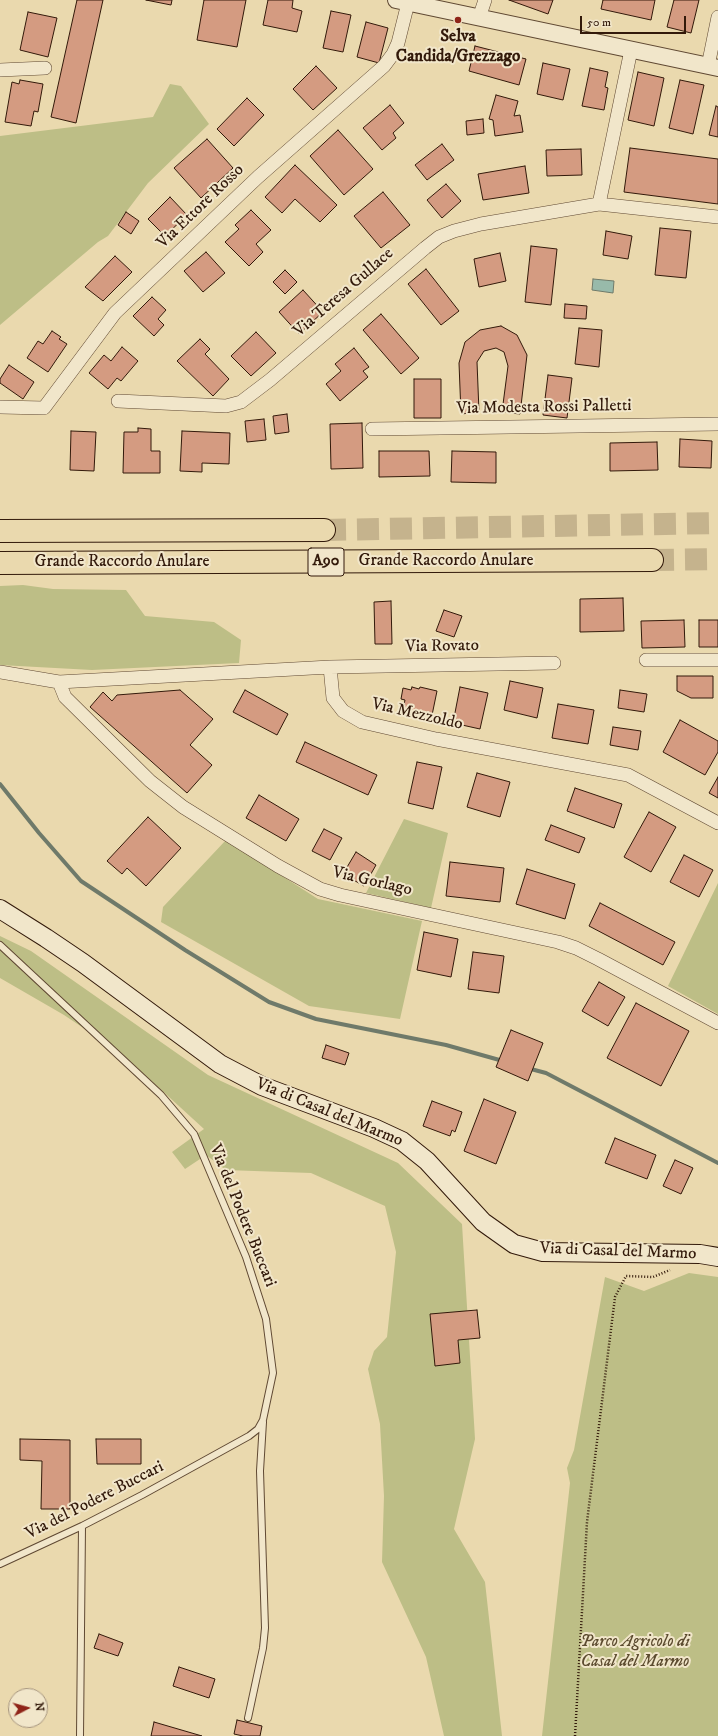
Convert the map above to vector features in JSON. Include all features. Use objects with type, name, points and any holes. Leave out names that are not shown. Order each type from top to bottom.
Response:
[{"type":"highway","name":"Grande Raccordo Anulare","points":[[0,531],[324,530]]},
{"type":"highway","name":"Grande Raccordo Anulare","points":[[0,563],[652,560]]},
{"type":"main road","name":"Via di Casal del Marmo","points":[[0,909],[83,963],[220,1064],[262,1086],[374,1128],[406,1144],[427,1161],[483,1222],[514,1244],[543,1252],[700,1254],[718,1257]]},
{"type":"street","points":[[478,18],[485,0]]},
{"type":"street","points":[[402,1],[713,67],[718,17]]},
{"type":"street","name":"Via Ettore Rosso","points":[[0,407],[44,408],[115,313],[258,177],[384,66],[393,54],[398,43],[402,1]]},
{"type":"street","points":[[599,204],[631,50]]},
{"type":"street","points":[[0,70],[45,68]]},
{"type":"street","name":"Via Teresa Gullace","points":[[118,401],[226,406],[236,404],[250,396],[270,380],[439,237],[454,231],[481,224],[599,204],[718,217]]},
{"type":"street","name":"Via Modesta Rossi Palletti","points":[[372,429],[718,424]]},
{"type":"street","points":[[646,660],[718,660]]},
{"type":"street","name":"Via Rovato","points":[[330,667],[554,663]]},
{"type":"street","points":[[0,672],[59,682],[330,667]]},
{"type":"street","name":"Via Mezzoldo","points":[[330,667],[332,698],[343,711],[362,722],[436,739],[628,775],[718,823]]},
{"type":"street","name":"Via Gorlago","points":[[59,682],[65,697],[150,781],[166,794],[183,807],[278,866],[320,889],[335,894],[562,943],[598,959],[718,1023]]},
{"type":"lane","name":"Via del Podere Buccari","points":[[0,945],[161,1095],[194,1134],[246,1257],[266,1319],[273,1373],[263,1420],[258,1429],[231,1447],[82,1526],[0,1564]]},
{"type":"lane","points":[[248,1718],[263,1648],[265,1628],[260,1486],[263,1420]]},
{"type":"lane","points":[[80,1736],[82,1526]]},
{"type":"path","points":[[575,1736],[587,1522],[615,1297],[626,1276],[653,1277],[674,1268]]},
{"type":"green space","points":[[170,84],[181,86],[209,124],[148,183],[108,236],[98,242],[0,325],[0,136],[153,117]]},
{"type":"green space","points":[[23,585],[53,589],[126,590],[145,616],[214,622],[241,640],[239,663],[92,670],[0,665],[0,586]]},
{"type":"green space","points":[[404,819],[448,833],[431,908],[366,893]]},
{"type":"green space","points":[[226,840],[318,899],[422,921],[400,1019],[309,1006],[161,922],[163,907]]},
{"type":"green space","points":[[718,883],[718,1014],[668,986]]},
{"type":"green space","points":[[0,936],[31,951],[208,1075],[398,1163],[462,1224],[475,1439],[454,1529],[485,1582],[502,1736],[444,1736],[426,1657],[382,1562],[384,1496],[380,1424],[368,1369],[374,1351],[387,1337],[396,1252],[385,1206],[311,1173],[226,1170],[206,1155],[185,1169],[172,1152],[204,1129],[122,1054],[64,1015],[0,978]]},
{"type":"green space","name":"Parco Agricolo di Casal del Marmo","points":[[689,1273],[718,1277],[718,1736],[542,1736],[570,1483],[567,1468],[574,1450],[605,1277],[644,1291]]},
{"type":"shaded area","points":[[593,279],[614,281],[613,293],[592,290]]},
{"type":"building","points":[[77,0],[103,0],[76,123],[51,117]]},
{"type":"building","points":[[146,0],[172,0],[171,5]]},
{"type":"building","points":[[204,0],[246,0],[237,47],[197,40]]},
{"type":"building","points":[[268,0],[293,0],[292,8],[302,11],[297,32],[263,25]]},
{"type":"building","points":[[509,0],[553,0],[548,14]]},
{"type":"building","points":[[603,0],[655,0],[651,20],[601,9]]},
{"type":"building","points":[[674,0],[699,0],[691,33],[667,27]]},
{"type":"building","points":[[331,11],[351,15],[343,52],[323,48]]},
{"type":"building","points":[[28,12],[57,18],[48,57],[20,50]]},
{"type":"building","points":[[366,22],[388,28],[379,63],[357,57]]},
{"type":"building","points":[[475,46],[526,59],[519,85],[469,71]]},
{"type":"building","points":[[543,63],[570,69],[563,100],[537,94]]},
{"type":"building","points":[[316,66],[337,88],[313,110],[293,89]]},
{"type":"building","points":[[590,68],[608,72],[605,87],[608,88],[604,110],[582,106]]},
{"type":"building","points":[[638,72],[664,78],[654,126],[628,120]]},
{"type":"building","points":[[20,80],[43,84],[38,112],[34,111],[31,126],[5,122],[12,82],[19,84]]},
{"type":"building","points":[[680,80],[704,85],[693,134],[669,128]]},
{"type":"building","points":[[496,95],[518,101],[514,116],[520,115],[523,132],[495,136],[493,120],[489,119]]},
{"type":"building","points":[[247,98],[264,115],[234,146],[217,129]]},
{"type":"building","points":[[390,105],[404,123],[393,133],[396,138],[382,150],[363,128]]},
{"type":"building","points":[[716,106],[718,107],[718,137],[709,135]]},
{"type":"building","points":[[483,119],[484,133],[467,135],[466,121]]},
{"type":"building","points":[[338,130],[373,169],[344,195],[310,156]]},
{"type":"building","points":[[207,139],[233,168],[201,198],[174,168]]},
{"type":"building","points":[[442,144],[454,160],[427,180],[415,165]]},
{"type":"building","points":[[630,148],[718,159],[718,204],[624,192]]},
{"type":"building","points":[[581,149],[582,175],[547,176],[546,150]]},
{"type":"building","points":[[295,165],[337,205],[320,222],[295,199],[282,213],[265,197]]},
{"type":"building","points":[[525,166],[529,193],[483,200],[478,174]]},
{"type":"building","points":[[446,184],[461,201],[442,218],[427,200]]},
{"type":"building","points":[[383,192],[410,225],[381,248],[354,216]]},
{"type":"building","points":[[170,197],[187,215],[165,236],[148,219]]},
{"type":"building","points":[[251,210],[271,230],[256,244],[263,252],[249,266],[225,242],[239,229],[235,225]]},
{"type":"building","points":[[126,212],[139,221],[131,234],[118,225]]},
{"type":"building","points":[[660,228],[691,231],[686,278],[655,275]]},
{"type":"building","points":[[606,231],[632,236],[628,259],[603,255]]},
{"type":"building","points":[[531,246],[557,249],[551,305],[525,302]]},
{"type":"building","points":[[206,252],[225,273],[203,292],[184,271]]},
{"type":"building","points":[[500,253],[506,281],[479,287],[474,259]]},
{"type":"building","points":[[115,256],[132,272],[103,301],[85,287]]},
{"type":"building","points":[[426,269],[459,311],[441,325],[408,284]]},
{"type":"building","points":[[285,270],[297,282],[285,294],[273,282]]},
{"type":"building","points":[[303,290],[323,312],[299,334],[279,312]]},
{"type":"building","points":[[152,297],[166,310],[158,319],[164,325],[154,336],[133,316]]},
{"type":"building","points":[[565,304],[587,306],[586,319],[564,318]]},
{"type":"building","points":[[381,314],[419,358],[401,374],[363,330]]},
{"type":"building","points":[[501,326],[517,335],[527,355],[520,414],[502,412],[508,366],[504,352],[496,348],[484,351],[477,362],[479,412],[461,414],[459,363],[465,342],[480,330]]},
{"type":"building","points":[[579,328],[602,330],[599,367],[575,364]]},
{"type":"building","points":[[52,331],[61,337],[59,339],[67,344],[48,372],[27,358],[38,341],[43,344]]},
{"type":"building","points":[[256,332],[276,353],[251,376],[231,356]]},
{"type":"building","points":[[200,339],[210,349],[205,354],[229,379],[213,396],[177,361]]},
{"type":"building","points":[[122,347],[138,361],[121,381],[117,378],[108,389],[89,373],[104,355],[111,361]]},
{"type":"building","points":[[354,348],[369,367],[363,371],[368,377],[340,401],[326,384],[341,371],[335,364]]},
{"type":"building","points":[[9,365],[34,382],[23,399],[0,383],[0,379]]},
{"type":"building","points":[[548,375],[572,378],[567,418],[543,415]]},
{"type":"building","points":[[414,379],[441,379],[441,418],[414,418]]},
{"type":"building","points":[[287,414],[289,432],[275,434],[273,416]]},
{"type":"building","points":[[264,419],[266,440],[247,442],[245,421]]},
{"type":"building","points":[[362,423],[363,468],[331,469],[330,424]]},
{"type":"building","points":[[138,428],[151,429],[151,451],[160,451],[160,473],[123,473],[124,432],[138,432]]},
{"type":"building","points":[[71,431],[96,432],[94,471],[70,470]]},
{"type":"building","points":[[182,431],[230,433],[229,464],[202,463],[202,472],[180,471]]},
{"type":"building","points":[[680,439],[712,441],[711,468],[679,467]]},
{"type":"building","points":[[657,442],[658,470],[610,471],[610,443]]},
{"type":"building","points":[[379,451],[429,451],[430,476],[379,477]]},
{"type":"building","points":[[452,451],[496,452],[496,483],[451,482]]},
{"type":"building","points":[[623,598],[624,631],[580,632],[580,599]]},
{"type":"building","points":[[391,601],[392,644],[375,644],[374,602]]},
{"type":"building","points":[[444,610],[462,616],[454,637],[436,631]]},
{"type":"building","points":[[684,620],[685,647],[642,648],[641,621]]},
{"type":"building","points":[[699,620],[718,620],[718,647],[699,647]]},
{"type":"building","points":[[677,676],[713,676],[713,698],[691,698],[677,691]]},
{"type":"building","points":[[510,681],[543,688],[537,718],[504,710]]},
{"type":"building","points":[[412,687],[419,689],[420,687],[437,691],[431,720],[402,713],[405,700],[401,699],[403,688],[411,690]]},
{"type":"building","points":[[460,687],[488,693],[480,729],[453,723]]},
{"type":"building","points":[[180,690],[213,719],[190,745],[212,765],[187,793],[90,707],[103,692],[112,701],[117,695]]},
{"type":"building","points":[[245,690],[288,714],[277,735],[233,712]]},
{"type":"building","points":[[620,690],[647,694],[644,712],[618,708]]},
{"type":"building","points":[[558,704],[594,710],[588,744],[552,738]]},
{"type":"building","points":[[680,720],[718,741],[718,752],[705,775],[663,752]]},
{"type":"building","points":[[613,727],[641,731],[638,750],[610,745]]},
{"type":"building","points":[[305,742],[377,775],[368,795],[296,762]]},
{"type":"building","points":[[417,762],[442,767],[433,809],[408,803]]},
{"type":"building","points":[[477,773],[510,782],[500,817],[467,807]]},
{"type":"building","points":[[718,777],[718,798],[709,793]]},
{"type":"building","points":[[575,788],[622,804],[614,828],[567,811]]},
{"type":"building","points":[[259,795],[299,819],[286,841],[246,818]]},
{"type":"building","points":[[649,812],[676,827],[651,872],[624,857]]},
{"type":"building","points":[[148,817],[181,848],[146,886],[127,868],[122,874],[107,861]]},
{"type":"building","points":[[551,825],[585,838],[579,853],[545,840]]},
{"type":"building","points":[[324,829],[342,838],[330,860],[312,851]]},
{"type":"building","points":[[356,852],[376,865],[364,886],[343,874]]},
{"type":"building","points":[[684,855],[713,870],[699,897],[670,882]]},
{"type":"building","points":[[450,862],[504,868],[500,902],[446,896]]},
{"type":"building","points":[[527,869],[575,884],[565,919],[516,904]]},
{"type":"building","points":[[600,903],[675,942],[663,965],[589,926]]},
{"type":"building","points":[[424,932],[458,939],[451,977],[417,970]]},
{"type":"building","points":[[473,952],[504,956],[499,993],[468,989]]},
{"type":"building","points":[[599,982],[625,997],[608,1026],[582,1011]]},
{"type":"building","points":[[636,1003],[689,1031],[661,1086],[607,1058]]},
{"type":"building","points":[[511,1030],[543,1043],[528,1081],[496,1067]]},
{"type":"building","points":[[326,1045],[349,1053],[345,1065],[322,1058]]},
{"type":"building","points":[[484,1099],[516,1112],[496,1164],[464,1151]]},
{"type":"building","points":[[432,1101],[462,1112],[455,1132],[452,1130],[450,1136],[423,1126]]},
{"type":"building","points":[[615,1138],[656,1155],[647,1179],[605,1163]]},
{"type":"building","points":[[675,1160],[693,1168],[681,1194],[663,1186]]},
{"type":"building","points":[[477,1310],[480,1338],[458,1340],[460,1363],[435,1366],[430,1314]]},
{"type":"building","points":[[20,1439],[70,1440],[70,1509],[41,1509],[42,1461],[20,1460]]},
{"type":"building","points":[[96,1439],[141,1439],[141,1464],[97,1464]]},
{"type":"building","points":[[99,1634],[123,1643],[118,1656],[94,1648]]},
{"type":"building","points":[[179,1667],[215,1679],[209,1698],[173,1686]]},
{"type":"building","points":[[237,1720],[262,1726],[260,1736],[243,1736],[234,1734]]},
{"type":"building","points":[[154,1722],[202,1736],[151,1736]]},
{"type":"waterway","points":[[0,784],[39,833],[81,881],[185,950],[269,1002],[316,1019],[446,1045],[503,1061]]},
{"type":"waterway","points":[[527,1068],[546,1073],[718,1163]]},
{"type":"tunnel","points":[[324,530],[718,523]]},
{"type":"tunnel","points":[[652,560],[718,559]]},
{"type":"place","name":"Selva Candida/Grezzago","points":[[458,20]]}]
